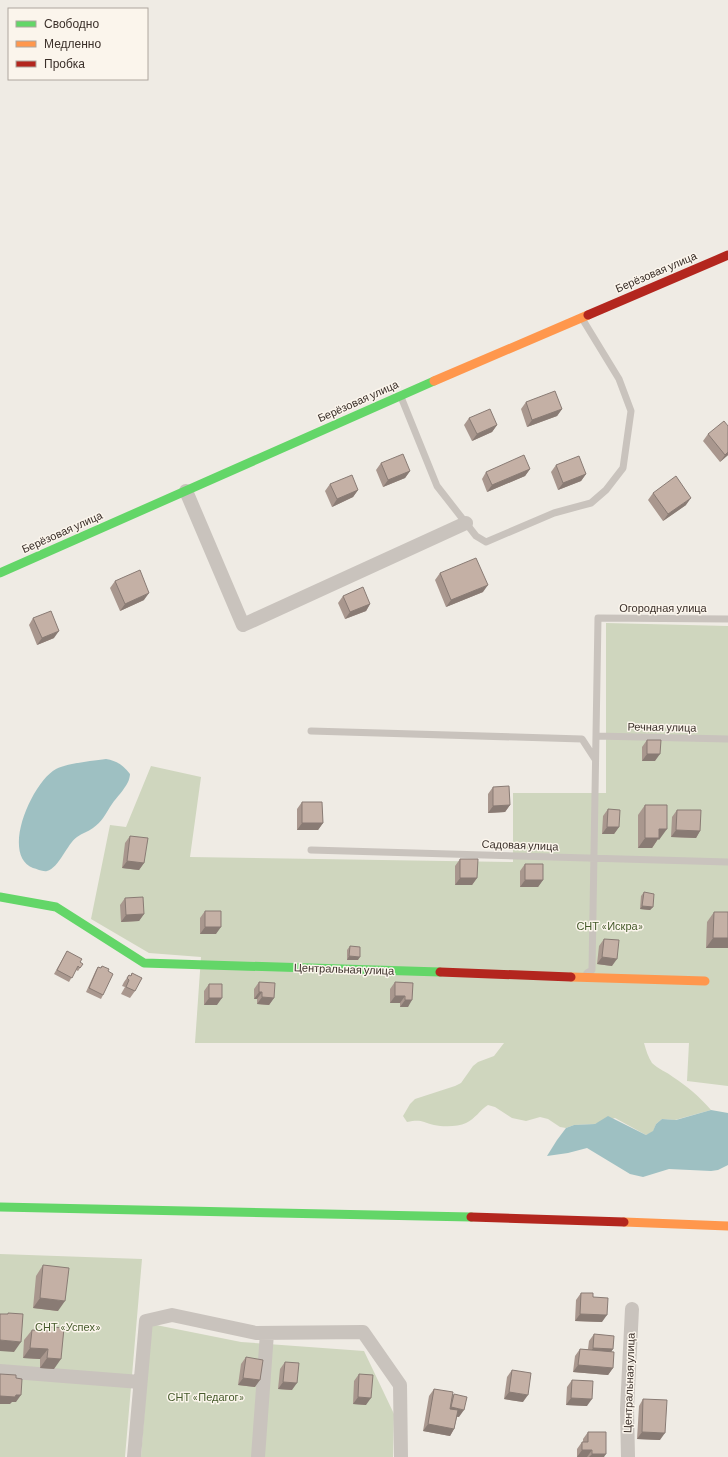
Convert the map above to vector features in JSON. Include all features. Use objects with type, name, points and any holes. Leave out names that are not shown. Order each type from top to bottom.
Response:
[{"type":"street","name":"Берёзовая улица","points":[[0,573],[401,395],[728,254]]},
{"type":"street","points":[[186,490],[243,625],[466,523]]},
{"type":"street","name":"Центральная улица","points":[[0,897],[56,907],[144,962],[705,981]]},
{"type":"street","points":[[0,1206],[558,1219],[728,1226]]},
{"type":"street","name":"Центральная улица","points":[[628,1457],[627,1409],[632,1309]]},
{"type":"street","points":[[134,1457],[146,1321],[172,1315],[256,1333],[363,1332],[400,1385],[401,1457]]},
{"type":"street","points":[[258,1457],[267,1333]]},
{"type":"street","points":[[0,1371],[140,1382]]},
{"type":"lane","points":[[401,395],[437,486],[476,536],[486,542],[554,513],[591,503],[606,490],[623,468],[631,411],[619,379],[581,318]]},
{"type":"lane","name":"Огородная улица","points":[[596,736],[598,618],[728,619]]},
{"type":"lane","points":[[311,732],[582,739],[596,760]]},
{"type":"lane","points":[[581,976],[592,970],[596,736]]},
{"type":"lane","name":"Речная улица","points":[[596,736],[728,739]]},
{"type":"lane","name":"Садовая улица","points":[[311,850],[728,862]]},
{"type":"green space","name":"СНТ «Искра»","points":[[606,623],[728,626],[728,1086],[687,1081],[689,1043],[644,1043],[652,1063],[688,1088],[711,1110],[675,1120],[662,1119],[656,1124],[653,1132],[646,1135],[615,1118],[595,1124],[574,1125],[566,1128],[560,1127],[548,1119],[540,1117],[526,1121],[512,1118],[495,1107],[488,1105],[475,1117],[459,1125],[442,1126],[419,1121],[407,1122],[403,1116],[410,1104],[415,1099],[461,1083],[473,1066],[478,1062],[494,1056],[504,1043],[195,1043],[201,957],[149,953],[91,919],[110,825],[126,827],[151,766],[201,777],[190,857],[513,862],[513,793],[606,793]]},
{"type":"green space","name":"СНТ «Успех»","points":[[0,1254],[142,1259],[125,1457],[0,1457]]},
{"type":"green space","name":"СНТ «Педагог»","points":[[151,1324],[241,1342],[364,1351],[394,1414],[393,1457],[141,1457]]},
{"type":"water","points":[[106,759],[120,764],[130,774],[125,788],[99,823],[73,840],[59,861],[51,869],[42,871],[33,868],[24,861],[19,849],[19,834],[29,803],[38,788],[47,776],[56,769],[73,764]]},
{"type":"water","points":[[711,1110],[728,1113],[728,1165],[718,1170],[669,1169],[643,1177],[630,1174],[587,1148],[547,1156],[566,1128],[574,1125],[595,1124],[608,1116],[646,1135],[653,1131],[656,1124],[662,1119],[676,1120]]},
{"type":"building","points":[[555,391],[562,409],[532,420],[526,402]]},
{"type":"building","points":[[490,409],[497,425],[477,434],[469,418]]},
{"type":"building","points":[[724,421],[728,426],[728,452],[725,455],[708,434]]},
{"type":"building","points":[[403,454],[410,471],[388,480],[381,463]]},
{"type":"building","points":[[524,455],[530,469],[492,485],[486,472]]},
{"type":"building","points":[[579,456],[586,474],[563,483],[556,465]]},
{"type":"building","points":[[352,475],[358,490],[337,499],[330,484]]},
{"type":"building","points":[[676,476],[691,498],[668,514],[653,493]]},
{"type":"building","points":[[476,558],[488,585],[451,600],[440,573]]},
{"type":"building","points":[[140,570],[149,593],[125,604],[115,581]]},
{"type":"building","points":[[363,587],[370,604],[350,612],[343,596]]},
{"type":"building","points":[[51,611],[59,631],[42,638],[33,618]]},
{"type":"building","points":[[647,740],[661,740],[660,754],[647,754]]},
{"type":"building","points":[[509,786],[510,805],[493,806],[493,787]]},
{"type":"building","points":[[302,802],[322,802],[323,823],[302,823]]},
{"type":"building","points":[[645,805],[667,805],[667,829],[659,829],[659,838],[645,838]]},
{"type":"building","points":[[608,809],[620,810],[619,827],[607,827]]},
{"type":"building","points":[[677,810],[701,810],[700,831],[676,830]]},
{"type":"building","points":[[130,836],[148,838],[144,863],[127,861]]},
{"type":"building","points":[[460,859],[478,859],[477,878],[460,878]]},
{"type":"building","points":[[525,864],[543,864],[543,880],[525,880]]},
{"type":"building","points":[[644,892],[654,894],[653,907],[642,906]]},
{"type":"building","points":[[143,897],[144,914],[126,915],[125,898]]},
{"type":"building","points":[[205,911],[221,911],[221,927],[205,927]]},
{"type":"building","points":[[714,912],[728,912],[728,938],[713,938]]},
{"type":"building","points":[[604,939],[619,940],[617,959],[602,957]]},
{"type":"building","points":[[350,946],[360,947],[360,957],[349,956]]},
{"type":"building","points":[[67,951],[82,959],[80,962],[83,964],[80,968],[78,966],[72,978],[57,970]]},
{"type":"building","points":[[102,966],[109,969],[108,971],[113,974],[103,995],[89,988],[98,967],[101,968]]},
{"type":"building","points":[[132,973],[142,978],[135,991],[126,987],[129,980],[127,978],[129,975],[131,976]]},
{"type":"building","points":[[259,982],[275,983],[274,998],[262,997],[262,992],[259,992]]},
{"type":"building","points":[[395,982],[413,983],[412,1000],[405,1000],[405,996],[395,996]]},
{"type":"building","points":[[209,984],[222,984],[222,998],[209,998]]},
{"type":"building","points":[[43,1265],[69,1268],[65,1301],[40,1298]]},
{"type":"building","points":[[581,1293],[593,1293],[593,1297],[608,1298],[607,1315],[580,1314]]},
{"type":"building","points":[[0,1314],[23,1314],[21,1342],[0,1340]]},
{"type":"building","points":[[50,1327],[64,1328],[61,1359],[47,1358],[48,1349],[30,1348],[32,1330],[50,1331]]},
{"type":"building","points":[[594,1334],[614,1336],[613,1349],[593,1348]]},
{"type":"building","points":[[580,1349],[614,1352],[613,1368],[578,1365]]},
{"type":"building","points":[[246,1357],[263,1360],[260,1380],[243,1378]]},
{"type":"building","points":[[285,1362],[299,1363],[297,1383],[283,1382]]},
{"type":"building","points":[[512,1370],[531,1373],[528,1395],[509,1392]]},
{"type":"building","points":[[0,1374],[16,1375],[16,1378],[22,1379],[21,1395],[16,1395],[15,1397],[0,1396]]},
{"type":"building","points":[[359,1374],[373,1375],[371,1398],[358,1397]]},
{"type":"building","points":[[572,1380],[593,1381],[592,1399],[571,1398]]},
{"type":"building","points":[[434,1389],[453,1392],[450,1409],[458,1410],[454,1429],[428,1424]]},
{"type":"building","points":[[454,1394],[467,1397],[464,1410],[451,1407]]},
{"type":"building","points":[[643,1399],[667,1400],[665,1433],[642,1432]]},
{"type":"building","points":[[588,1432],[606,1432],[606,1454],[592,1454],[592,1450],[582,1450],[582,1442],[588,1442]]},
{"type":"traffic: fast","points":[[0,573],[434,381]]},
{"type":"traffic: fast","points":[[0,897],[56,907],[144,963],[440,972]]},
{"type":"traffic: fast","points":[[0,1207],[471,1217]]},
{"type":"traffic: slow","points":[[434,381],[588,315]]},
{"type":"traffic: slow","points":[[571,977],[705,981]]},
{"type":"traffic: slow","points":[[624,1222],[728,1226]]},
{"type":"traffic: jam","points":[[588,315],[728,255]]},
{"type":"traffic: jam","points":[[440,972],[571,977]]},
{"type":"traffic: jam","points":[[471,1217],[624,1222]]}]
